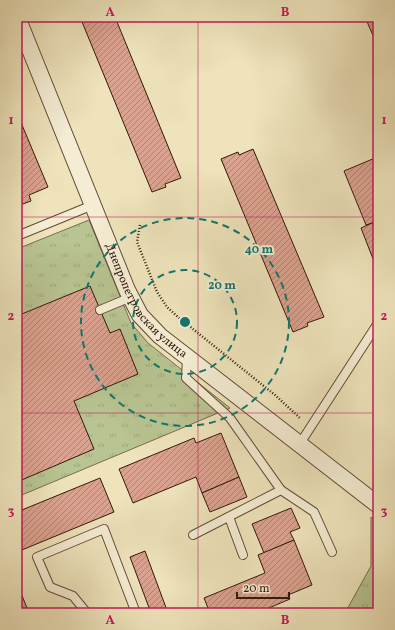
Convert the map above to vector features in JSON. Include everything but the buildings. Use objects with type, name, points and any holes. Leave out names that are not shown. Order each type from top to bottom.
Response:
[{"type":"street","name":"Днепропетровская улица","points":[[17,17],[93,205],[131,297],[140,315],[160,336],[378,506]]},
{"type":"lane","points":[[17,236],[93,205]]},
{"type":"lane","points":[[100,310],[131,297]]},
{"type":"lane","points":[[300,445],[378,322]]},
{"type":"lane","points":[[187,357],[186,378],[230,418],[281,490],[314,512],[332,552]]},
{"type":"lane","points":[[193,535],[281,490]]},
{"type":"lane","points":[[229,517],[243,555]]},
{"type":"lane","points":[[87,613],[73,596],[50,587],[37,557],[104,529],[136,613]]},
{"type":"path","points":[[140,226],[137,242],[157,292],[167,307],[178,318],[276,395],[311,427]]},
{"type":"green space","points":[[89,220],[131,323],[148,343],[230,408],[17,497],[17,249]]},
{"type":"green space","points":[[371,517],[378,523],[378,613],[345,613],[371,566]]}]
